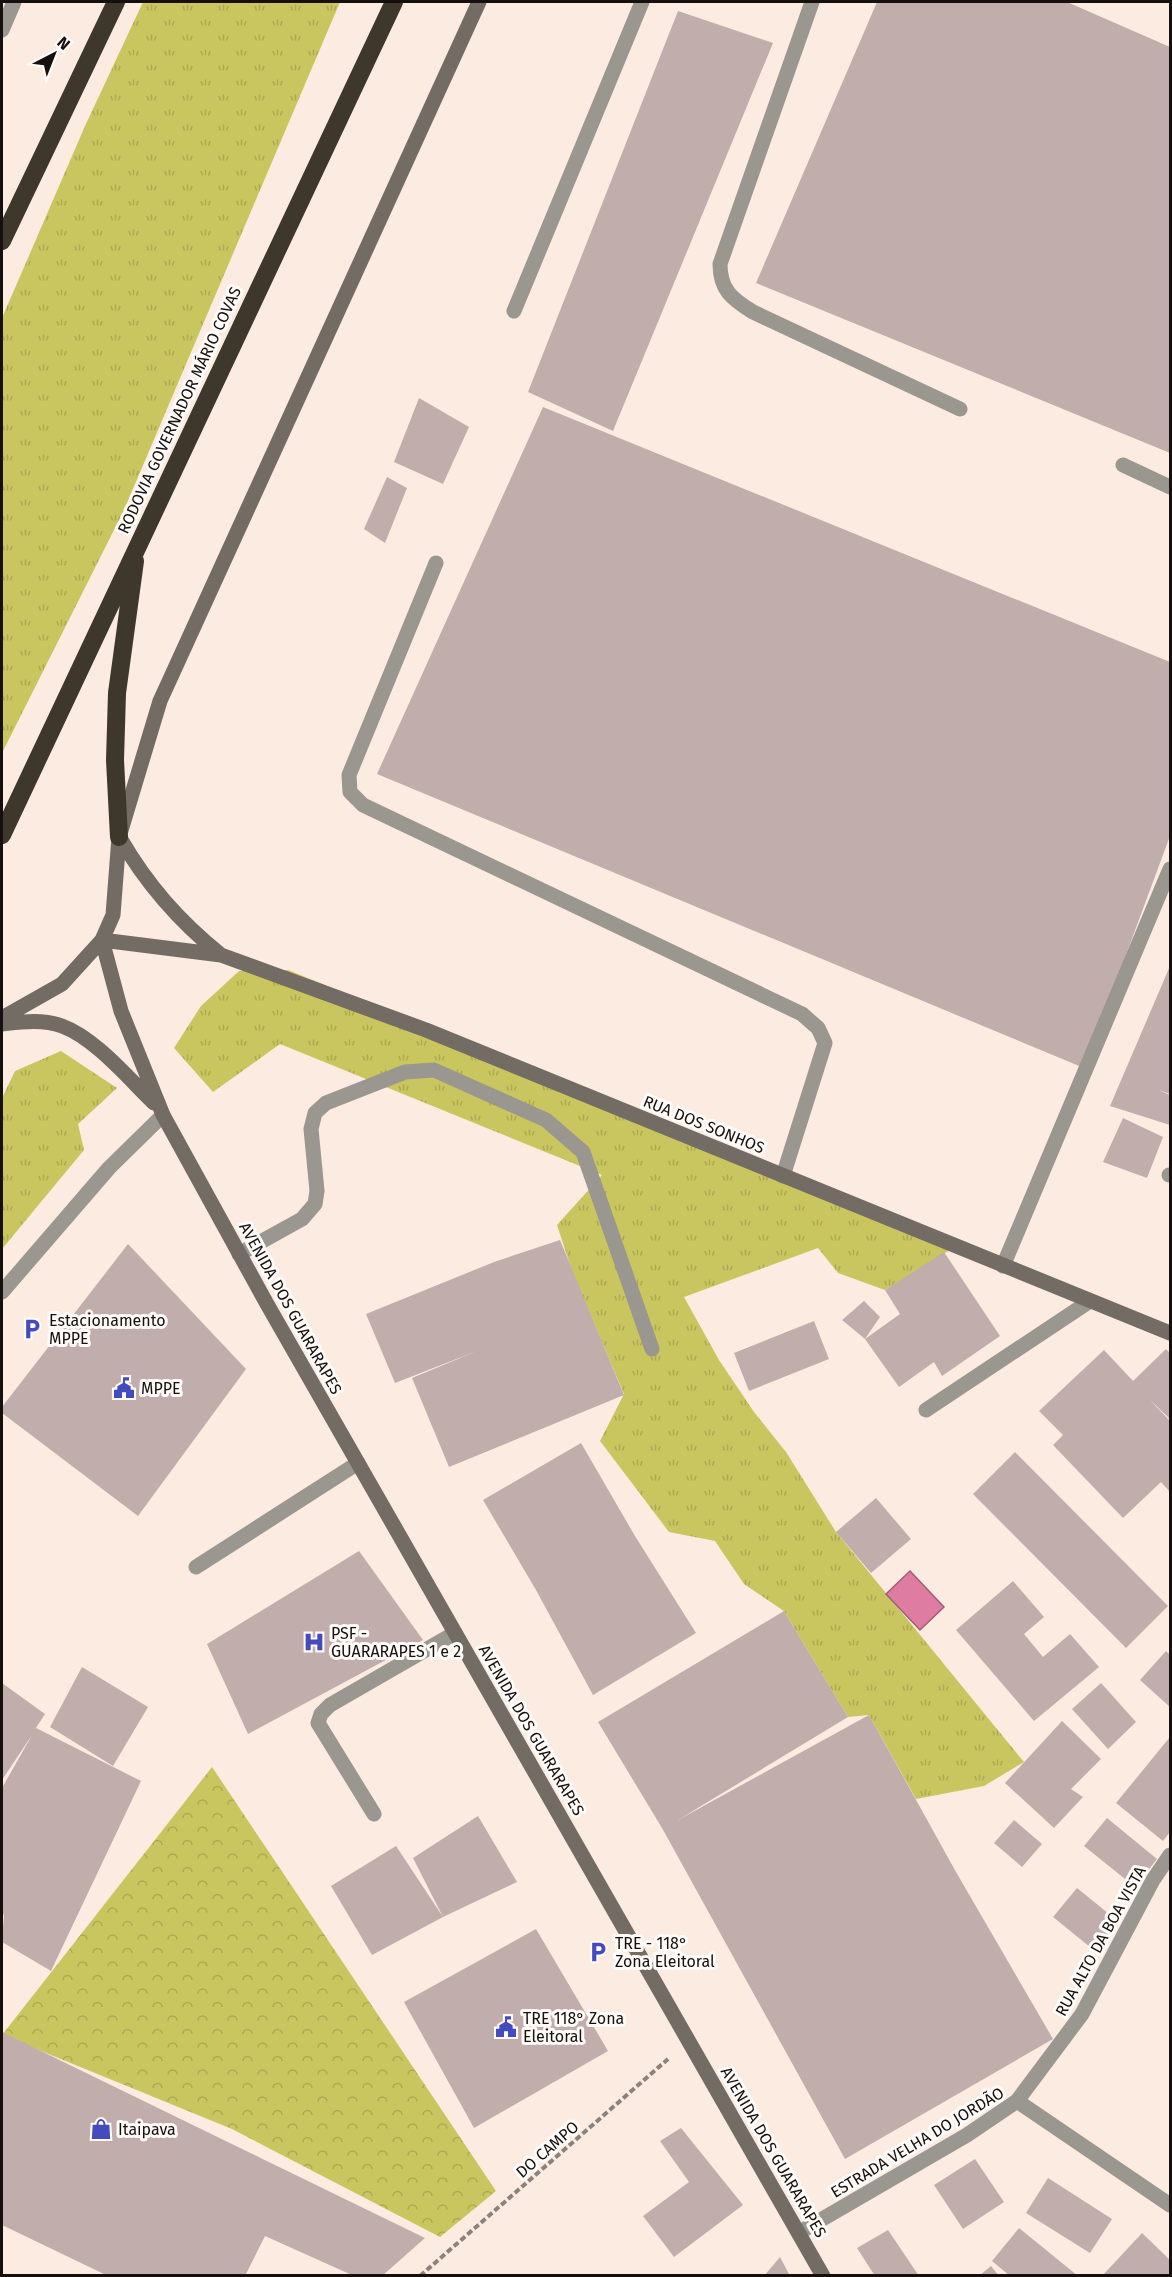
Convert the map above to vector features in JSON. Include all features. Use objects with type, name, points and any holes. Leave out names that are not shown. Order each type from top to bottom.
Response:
[{"type":"highway","points":[[2,241],[116,2]]},
{"type":"highway","name":"RODOVIA GOVERNADOR MÁRIO COVAS","points":[[2,835],[137,543],[394,2]]},
{"type":"highway","points":[[2,213],[21,200]]},
{"type":"highway","points":[[119,837],[115,760],[117,693],[137,543]]},
{"type":"main road","points":[[2,1018],[62,984],[102,940],[113,915],[119,837],[160,701],[188,634],[479,2]]},
{"type":"main road","name":"RUA DOS SONHOS","points":[[119,837],[154,891],[178,918],[221,955]]},
{"type":"main road","name":"RUA DOS SONHOS","points":[[102,940],[221,955],[426,1030],[1170,1333]]},
{"type":"main road","name":"AVENIDA DOS GUARARAPES","points":[[102,940],[121,1011],[161,1111],[239,1254],[800,2232],[823,2276]]},
{"type":"main road","name":"AVENIDA DOS GUARARAPES","points":[[2,1024],[48,1023],[69,1029],[85,1038],[161,1111]]},
{"type":"street","points":[[2,30],[14,2]]},
{"type":"street","points":[[514,311],[642,2]]},
{"type":"street","points":[[812,2],[720,264],[720,281],[732,299],[753,312],[960,409]]},
{"type":"street","points":[[1123,465],[1170,486]]},
{"type":"street","points":[[436,563],[349,775],[350,792],[363,806],[802,1014],[818,1028],[825,1043],[783,1176]]},
{"type":"street","points":[[1003,1266],[1170,869]]},
{"type":"street","points":[[239,1254],[302,1219],[315,1204],[317,1191],[311,1129],[315,1113],[320,1108],[326,1103],[405,1072],[434,1070],[546,1120],[583,1152],[652,1349]]},
{"type":"street","points":[[2,1293],[161,1111]]},
{"type":"street","points":[[926,1410],[1090,1301]]},
{"type":"street","points":[[195,1567],[358,1463]]},
{"type":"street","points":[[374,1814],[318,1723],[321,1714],[330,1705],[455,1633]]},
{"type":"street","name":"RUA ALTO DA BOA VISTA","points":[[1017,2101],[1082,2014],[1153,1880],[1170,1855]]},
{"type":"street","name":"ESTRADA VELHA DO JORDÃO","points":[[800,2232],[967,2135],[1017,2101],[1170,2205]]},
{"type":"path","name":"DO CAMPO","points":[[420,2276],[689,2041]]},
{"type":"green space","points":[[143,2],[340,2],[124,510],[2,753],[2,318],[85,126]]},
{"type":"green space","points":[[288,970],[963,1242],[885,1290],[838,1273],[818,1248],[684,1297],[719,1360],[754,1412],[786,1452],[836,1532],[1024,1762],[984,1786],[916,1799],[869,1715],[848,1717],[784,1611],[744,1584],[715,1541],[669,1532],[600,1441],[624,1394],[572,1271],[557,1225],[602,1175],[280,1044],[213,1092],[174,1048],[201,1006],[239,971]]},
{"type":"green space","points":[[61,1051],[117,1088],[78,1124],[84,1150],[2,1249],[2,1098],[15,1071]]},
{"type":"green space","points":[[212,1767],[496,2191],[440,2237],[232,2129],[2,2035]]},
{"type":"shaded area","points":[[910,1571],[944,1607],[920,1630],[886,1594]]},
{"type":"building","points":[[877,2],[1067,2],[1170,47],[1170,453],[756,283]]},
{"type":"building","points":[[678,11],[773,43],[613,431],[528,392]]},
{"type":"building","points":[[419,398],[469,427],[443,484],[394,462]]},
{"type":"building","points":[[543,407],[1170,662],[1170,836],[1084,1068],[377,774]]},
{"type":"building","points":[[387,477],[407,488],[385,543],[364,529]]},
{"type":"building","points":[[1170,966],[1170,1094],[1158,1090],[1170,1095],[1170,1125],[1110,1106]]},
{"type":"building","points":[[1123,1118],[1163,1137],[1147,1178],[1103,1162]]},
{"type":"building","points":[[560,1240],[624,1395],[449,1467],[412,1378],[477,1351],[395,1383],[366,1314],[494,1262]]},
{"type":"building","name":"MPPE","points":[[128,1244],[246,1369],[138,1516],[2,1413],[2,1407]]},
{"type":"building","points":[[944,1252],[1000,1336],[942,1376],[934,1362],[899,1387],[865,1339],[900,1314],[885,1290]]},
{"type":"building","points":[[864,1301],[880,1317],[865,1339],[842,1320]]},
{"type":"building","points":[[814,1321],[829,1359],[749,1391],[734,1353]]},
{"type":"building","points":[[1166,1349],[1170,1353],[1170,1419],[1150,1400],[1170,1421],[1170,1492],[1161,1482],[1123,1518],[1053,1445],[1063,1435],[1039,1411],[1104,1350],[1133,1381]]},
{"type":"building","points":[[581,1443],[635,1536],[696,1633],[593,1695],[536,1590],[483,1500]]},
{"type":"building","points":[[1015,1452],[1168,1606],[1126,1648],[973,1494]]},
{"type":"building","points":[[876,1498],[911,1539],[871,1573],[836,1532]]},
{"type":"building","name":"PSF - GUARARAPES 1 e 2","points":[[359,1551],[423,1640],[248,1734],[207,1644]]},
{"type":"building","points":[[1013,1581],[1044,1617],[1024,1634],[1043,1657],[1070,1634],[1099,1667],[1034,1721],[956,1630]]},
{"type":"building","points":[[784,1611],[848,1717],[678,1820],[869,1715],[956,1872],[1053,2039],[845,2159],[662,1828],[598,1722]]},
{"type":"building","points":[[1166,1651],[1170,1655],[1170,1707],[1140,1680]]},
{"type":"building","points":[[82,1667],[148,1707],[113,1766],[50,1727]]},
{"type":"building","points":[[2,1683],[45,1714],[36,1728],[141,1781],[51,1971],[2,1942],[4,1915],[2,1913],[2,1788],[32,1735],[2,1780]]},
{"type":"building","points":[[1101,1683],[1136,1722],[1108,1749],[1072,1709]]},
{"type":"building","points":[[1062,1721],[1101,1759],[1071,1789],[1083,1797],[1054,1828],[1005,1783]]},
{"type":"building","points":[[1170,1737],[1170,1832],[1163,1841],[1116,1803]]},
{"type":"building","points":[[478,1816],[517,1882],[443,1917],[413,1858]]},
{"type":"building","points":[[1107,1818],[1157,1859],[1135,1887],[1084,1846]]},
{"type":"building","points":[[1014,1820],[1042,1844],[1022,1867],[994,1843]]},
{"type":"building","points":[[396,1846],[443,1917],[372,1955],[331,1886]]},
{"type":"building","points":[[1077,1888],[1119,1922],[1095,1951],[1053,1917]]},
{"type":"building","name":"TRE 118° Zona Eleitoral","points":[[536,1929],[608,2051],[474,2128],[404,2002]]},
{"type":"building","name":"Itaipava","points":[[2,2032],[425,2238],[382,2276],[354,2276],[265,2236],[245,2276],[108,2276],[2,2225]]},
{"type":"building","points":[[681,2128],[743,2205],[674,2257],[643,2216],[689,2182],[660,2141]]},
{"type":"building","points":[[975,2159],[1004,2202],[963,2229],[934,2185]]},
{"type":"building","points":[[1048,2178],[1112,2219],[1090,2253],[1026,2213]]},
{"type":"building","points":[[1019,2228],[1078,2276],[1010,2276],[992,2261]]},
{"type":"building","points":[[888,2230],[919,2276],[875,2276],[857,2248]]},
{"type":"building","points":[[1142,2233],[1170,2260],[1170,2276],[1102,2276]]},
{"type":"building","points":[[780,2257],[790,2276],[764,2276]]},
{"type":"building","points":[[991,2266],[999,2276],[979,2276]]},
{"type":"place","name":"Estacionamento MPPE","points":[[32,1329]]},
{"type":"place","name":"MPPE","points":[[124,1388]]},
{"type":"place","name":"PSF - GUARARAPES 1 e 2","points":[[314,1642]]},
{"type":"place","name":"TRE - 118° Zona Eleitoral","points":[[598,1952]]},
{"type":"place","name":"TRE 118° Zona Eleitoral","points":[[506,2027]]},
{"type":"place","name":"Itaipava","points":[[101,2129]]}]
